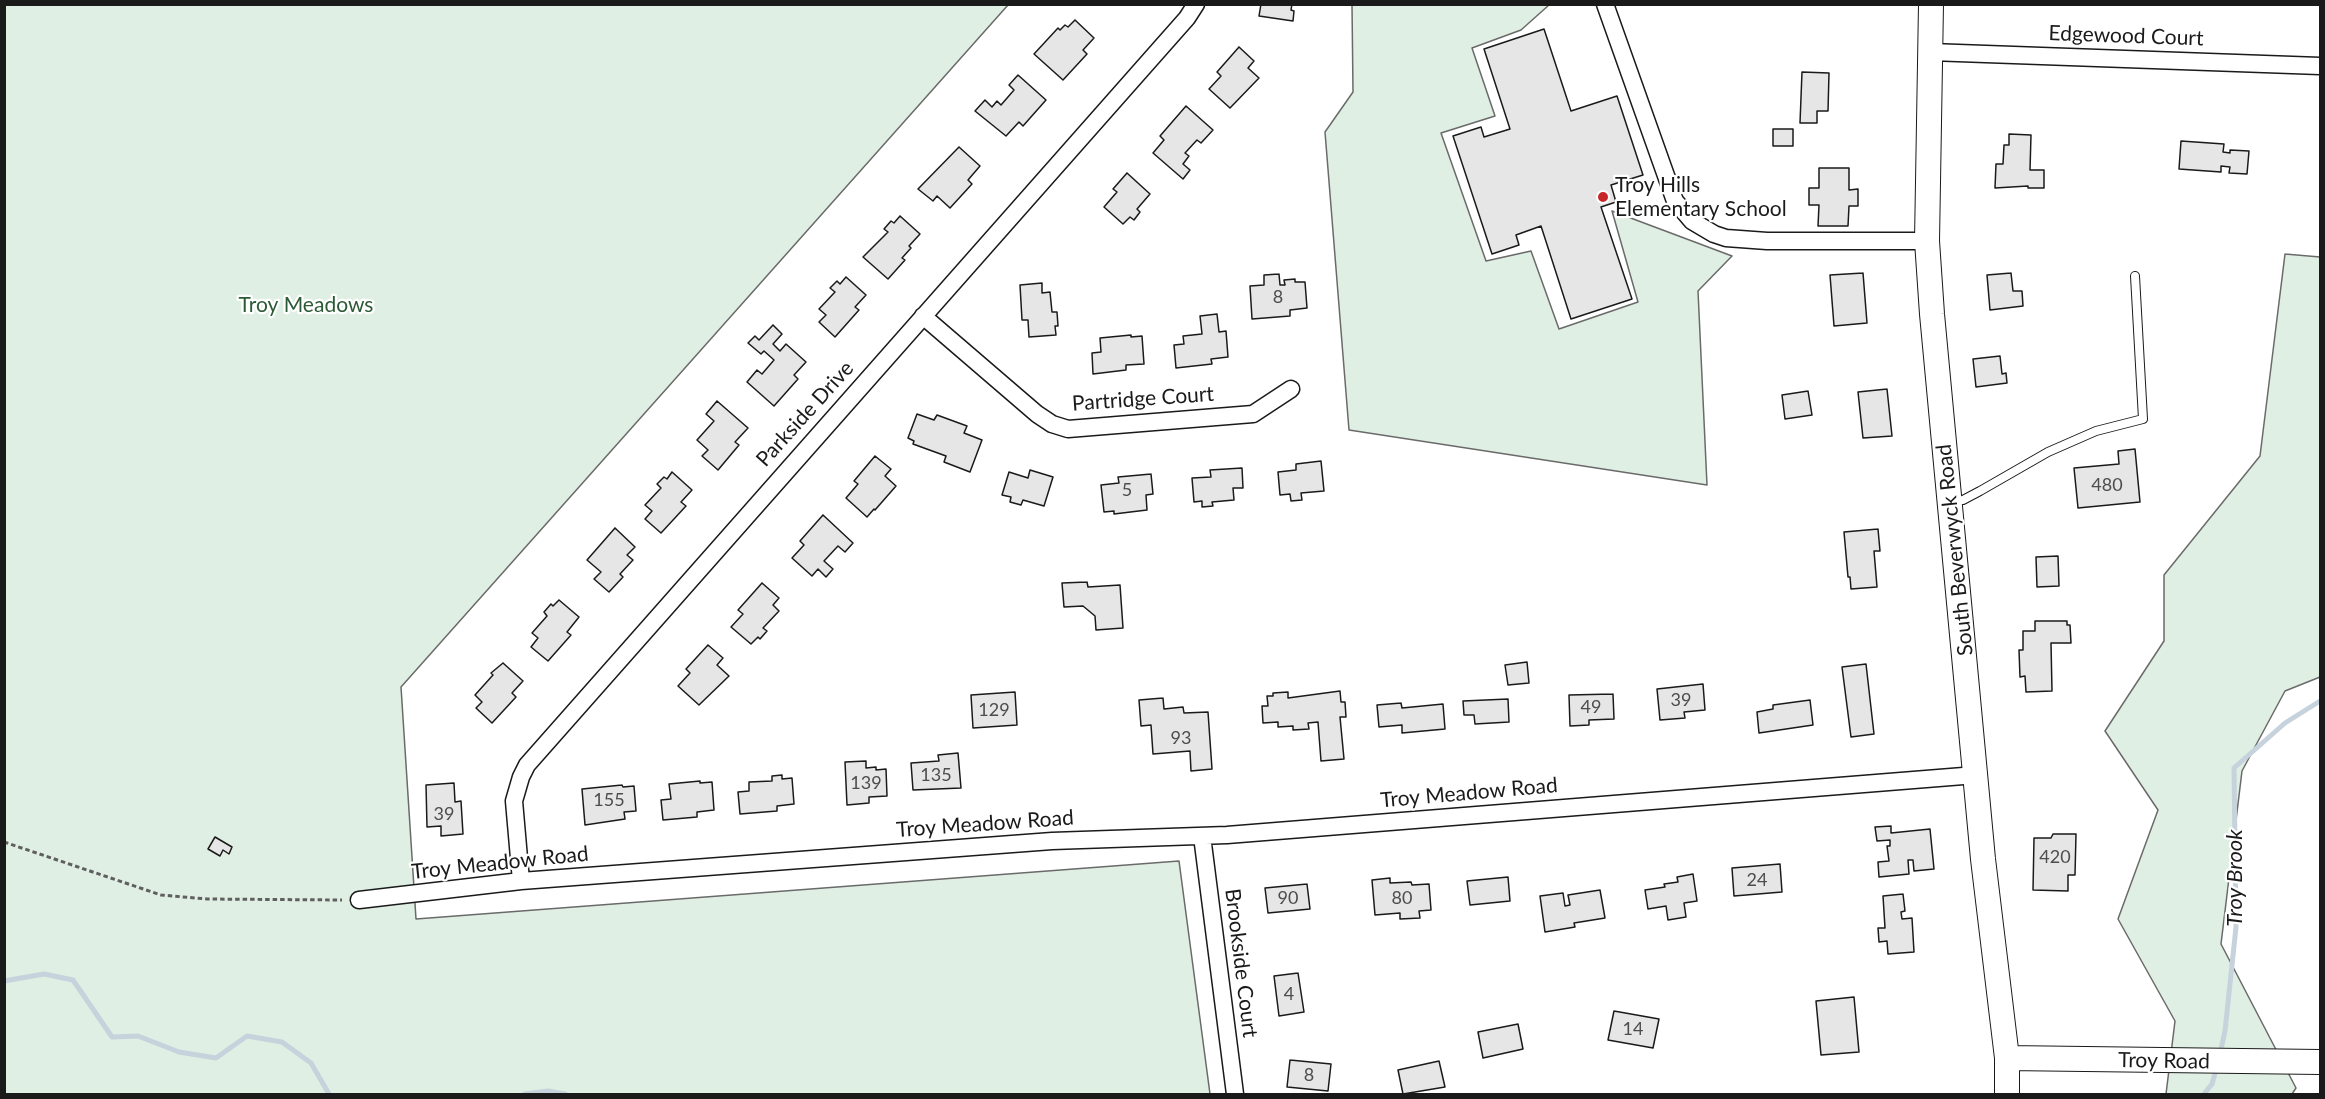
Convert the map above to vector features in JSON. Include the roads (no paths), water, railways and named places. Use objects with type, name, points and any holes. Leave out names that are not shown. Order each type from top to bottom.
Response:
[{"type":"main road","name":"South Beverwyck Road","points":[[1931,4],[1927,241],[1983,859],[2007,1058],[2007,1095]]},
{"type":"main road","name":"Troy Road","points":[[2007,1058],[2320,1062]]},
{"type":"street","name":"Parkside Drive","points":[[521,881],[514,801],[527,765],[1187,18],[1196,4]]},
{"type":"street","points":[[1605,4],[1675,201],[1683,212],[1702,228],[1726,238],[1767,241],[1927,241]]},
{"type":"street","name":"Edgewood Court","points":[[1930,52],[2320,66]]},
{"type":"street","name":"Partridge Court","points":[[923,316],[1037,414],[1052,424],[1068,429],[1252,414],[1291,389]]},
{"type":"street","name":"Troy Meadow Road","points":[[359,900],[521,881],[1052,841],[1202,836],[1976,775]]},
{"type":"street","name":"Brookside Court","points":[[1202,836],[1235,1095]]},
{"type":"lane","points":[[1950,501],[1963,500],[1980,492],[2048,452],[2096,431],[2143,419],[2135,276]]},
{"type":"waterway","name":"Troy Brook","points":[[2220,1054],[2225,1031],[2236,927],[2234,768],[2285,723],[2320,701]]},
{"type":"waterway","points":[[4,981],[44,974],[73,980],[112,1037],[138,1036],[179,1052],[216,1058],[247,1036],[282,1042],[311,1063],[329,1094]]},
{"type":"waterway","name":"Troy Brook","points":[[2204,1094],[2212,1084],[2217,1066]]},
{"type":"waterway","points":[[525,1094],[548,1091],[565,1094]]},
{"type":"place","name":"Troy Hills Elementary School","points":[[1603,197]]},
{"type":"park label","name":"Troy Meadows","points":[[306,305]]}]
